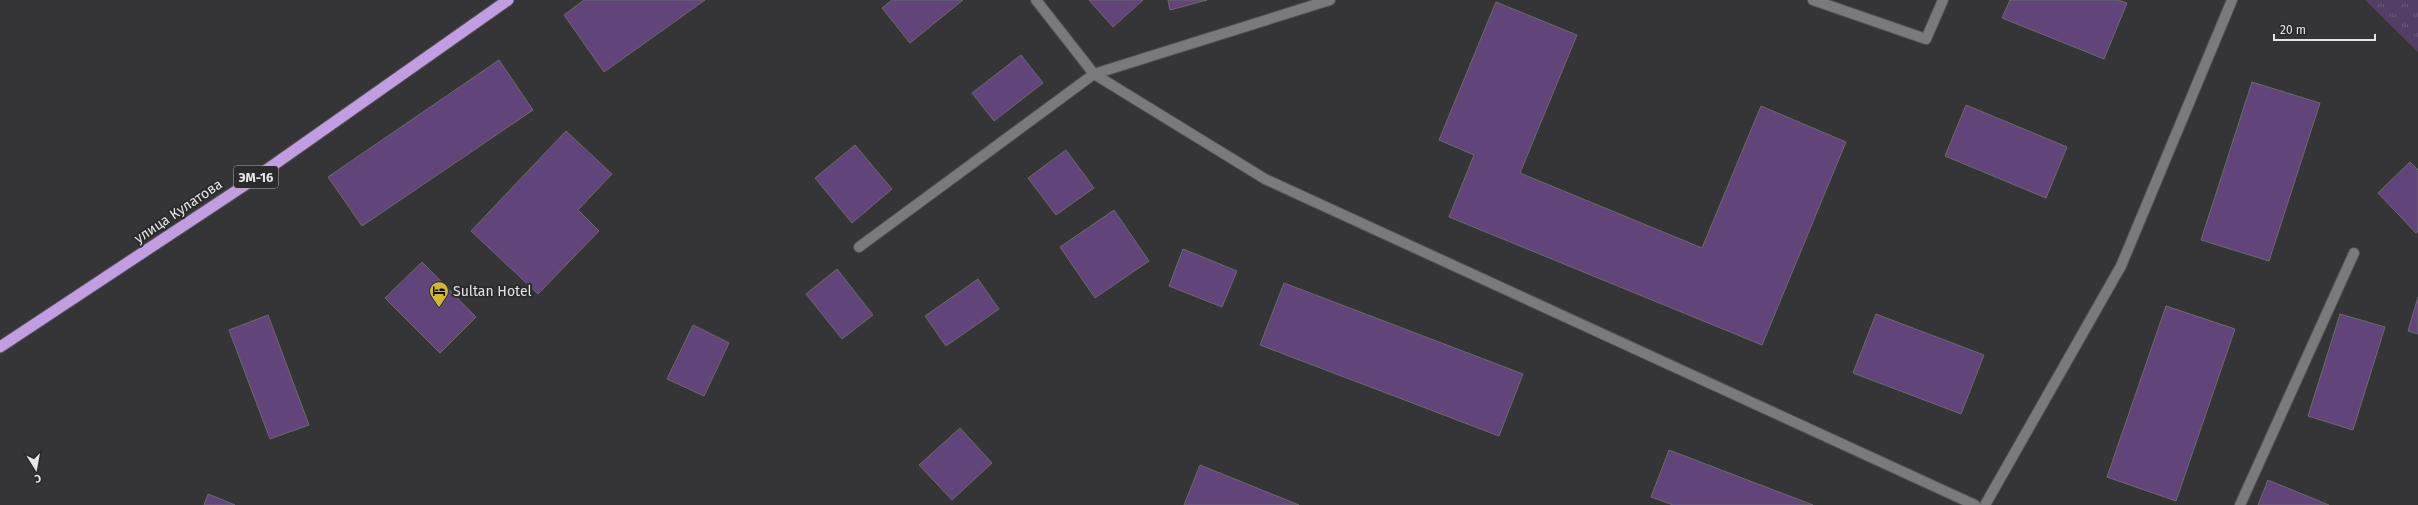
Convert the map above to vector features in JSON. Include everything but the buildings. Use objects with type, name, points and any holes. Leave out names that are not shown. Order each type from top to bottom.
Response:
[{"type":"highway","name":"улица Кулатова","points":[[0,347],[248,183],[508,0]]},
{"type":"street","points":[[1036,0],[1094,74],[1265,179],[1975,505]]},
{"type":"street","points":[[860,247],[1094,74],[1330,0]]},
{"type":"street","points":[[1813,0],[1926,40],[1942,0]]},
{"type":"street","points":[[1985,505],[2121,266],[2232,0]]},
{"type":"street","points":[[2240,505],[2354,253]]},
{"type":"green space","points":[[2365,0],[2418,0],[2418,52]]},
{"type":"place","name":"Sultan Hotel","points":[[439,308]]}]
